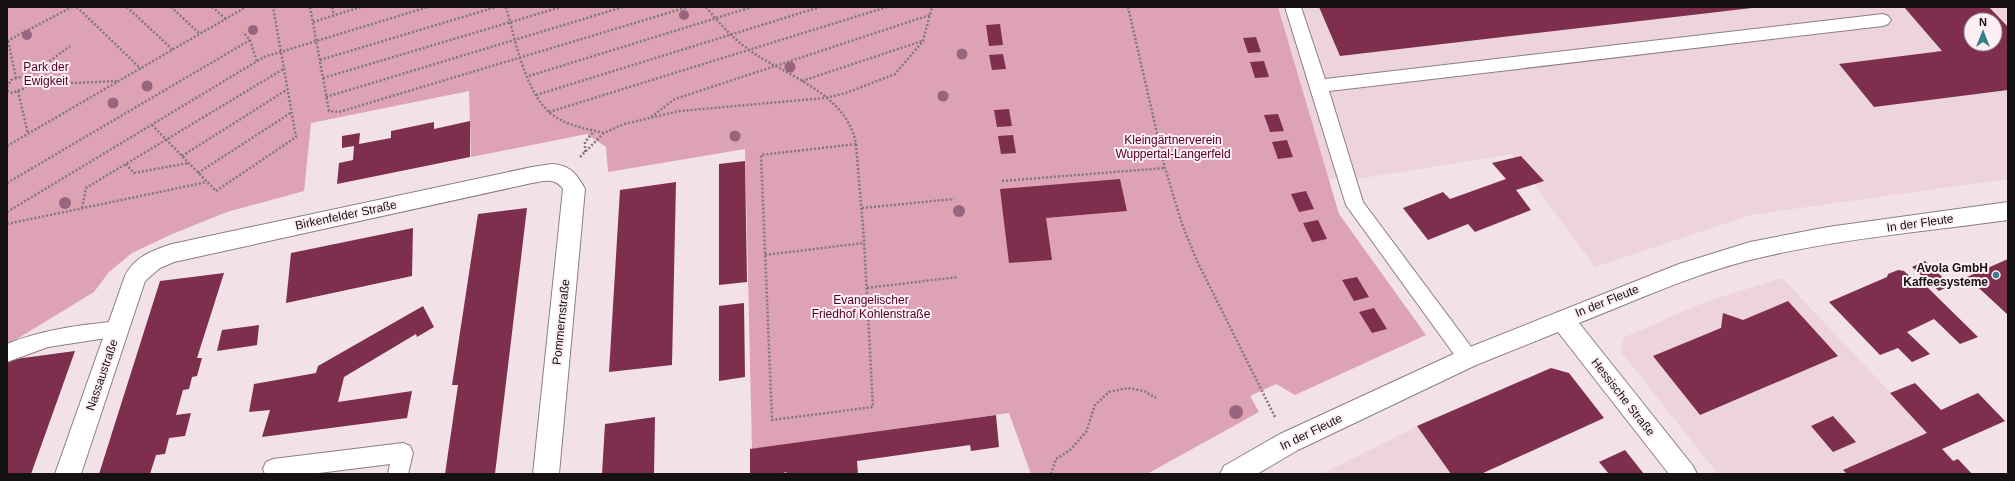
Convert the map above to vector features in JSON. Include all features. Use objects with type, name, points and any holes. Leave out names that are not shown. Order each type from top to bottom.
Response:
[{"type":"street","name":"Birkenfelder Straße","points":[[136,276],[152,261],[172,253],[532,175],[552,172],[563,173]]},
{"type":"street","name":"Pommernstraße","points":[[546,474],[574,189],[570,179],[563,173]]},
{"type":"street","name":"In der Fleute","points":[[1238,473],[1289,442],[1468,358],[1679,273],[1750,251],[1828,236],[2008,211]]},
{"type":"street","name":"Nassaustraße","points":[[68,474],[136,276]]},
{"type":"street","name":"Hessische Straße","points":[[1562,319],[1684,474]]},
{"type":"lane","points":[[1293,7],[1319,86],[1355,205],[1468,358]]},
{"type":"lane","points":[[1319,86],[1883,20]]},
{"type":"lane","points":[[7,353],[27,344],[54,336],[118,329]]},
{"type":"lane","points":[[273,469],[403,453],[398,474]]},
{"type":"path","points":[[16,78],[7,41],[72,7]]},
{"type":"path","points":[[77,7],[141,69]]},
{"type":"path","points":[[127,7],[172,50]]},
{"type":"path","points":[[171,7],[200,34]]},
{"type":"path","points":[[212,7],[226,19]]},
{"type":"path","points":[[7,146],[246,7]]},
{"type":"path","points":[[152,124],[216,192],[296,137],[274,7]]},
{"type":"path","points":[[310,7],[329,111],[339,112],[523,58],[688,7]]},
{"type":"path","points":[[332,7],[334,15]]},
{"type":"path","points":[[313,22],[361,7]]},
{"type":"path","points":[[7,212],[264,57],[428,7]]},
{"type":"path","points":[[320,60],[496,7]]},
{"type":"path","points":[[506,7],[536,95],[549,112],[576,127],[604,133]]},
{"type":"path","points":[[323,78],[561,7]]},
{"type":"path","points":[[326,97],[623,7]]},
{"type":"path","points":[[706,7],[738,42],[774,67],[801,82],[825,98],[847,120],[856,144],[862,208],[873,407],[772,420],[762,155],[856,144]]},
{"type":"path","points":[[529,76],[752,7]]},
{"type":"path","points":[[536,95],[732,36],[820,7]]},
{"type":"path","points":[[549,112],[750,51],[887,7]]},
{"type":"path","points":[[563,173],[604,133],[624,124],[680,111],[825,98],[846,93],[895,74],[923,41],[932,7]]},
{"type":"path","points":[[1128,7],[1165,168],[1182,224],[1197,261],[1260,391],[1289,442]]},
{"type":"path","points":[[649,118],[675,99],[930,15]]},
{"type":"path","points":[[243,32],[250,40],[257,62]]},
{"type":"path","points":[[7,183],[250,40]]},
{"type":"path","points":[[801,82],[923,41]]},
{"type":"path","points":[[27,78],[70,46]]},
{"type":"path","points":[[82,208],[86,188],[285,68]]},
{"type":"path","points":[[7,86],[11,80],[16,78],[23,76],[30,79],[25,88],[12,93],[7,91]]},
{"type":"path","points":[[27,84],[120,81]]},
{"type":"path","points":[[182,156],[288,89]]},
{"type":"path","points":[[18,91],[28,134]]},
{"type":"path","points":[[198,173],[292,112]]},
{"type":"path","points":[[585,152],[585,142],[594,131]]},
{"type":"path","points":[[126,164],[134,173],[188,163]]},
{"type":"path","points":[[1002,181],[1165,168]]},
{"type":"path","points":[[7,224],[208,182]]},
{"type":"path","points":[[862,208],[954,199]]},
{"type":"path","points":[[765,255],[864,243]]},
{"type":"path","points":[[867,288],[958,277]]},
{"type":"path","points":[[1050,474],[1056,459],[1070,450],[1086,432],[1095,405],[1109,392],[1128,388],[1144,391],[1156,398]]},
{"type":"shaded area","points":[[1278,7],[2008,7],[2008,179],[1750,215],[1595,267],[1512,154],[1363,178],[1328,179]]},
{"type":"shaded area","points":[[1782,278],[1967,474],[1718,474],[1621,352],[1623,338],[1705,302]]},
{"type":"shaded area","points":[[1418,426],[1452,474],[1322,474]]},
{"type":"green space","name":"Evangelischer Friedhof Kohlenstraße","points":[[7,7],[1278,7],[1339,214],[1426,335],[1295,395],[1276,384],[1250,396],[1259,412],[1147,474],[1031,474],[1009,413],[752,449],[745,149],[608,172],[606,147],[587,134],[471,157],[469,91],[311,123],[304,191],[227,212],[170,235],[132,253],[109,272],[94,292],[7,345]]},
{"type":"building","points":[[1319,7],[1752,7],[1752,8],[1340,56]]},
{"type":"building","points":[[1904,7],[1989,7],[1994,12],[1963,12],[1963,52],[2003,52],[2003,22],[2008,27],[2008,90],[1874,107],[1839,64],[1942,51]]},
{"type":"building","points":[[1000,24],[1003,45],[989,46],[986,25]]},
{"type":"building","points":[[1256,37],[1261,52],[1248,53],[1243,38]]},
{"type":"building","points":[[1003,54],[1006,69],[992,70],[989,55]]},
{"type":"building","points":[[1264,61],[1269,77],[1255,78],[1250,62]]},
{"type":"building","points":[[1009,109],[1012,126],[997,127],[994,110]]},
{"type":"building","points":[[1278,114],[1284,131],[1270,132],[1264,115]]},
{"type":"building","points":[[470,121],[470,157],[337,184],[339,163],[353,160],[354,146],[342,148],[342,136],[360,133],[359,144],[391,138],[391,131],[434,122],[434,129]]},
{"type":"building","points":[[1013,135],[1016,153],[1001,154],[998,136]]},
{"type":"building","points":[[1287,140],[1293,157],[1278,159],[1272,142]]},
{"type":"building","points":[[1521,156],[1544,181],[1516,190],[1531,210],[1475,232],[1468,224],[1428,240],[1403,208],[1443,192],[1450,199],[1506,179],[1492,163]]},
{"type":"building","points":[[745,161],[747,282],[719,285],[719,164]]},
{"type":"building","points":[[1120,179],[1127,211],[1046,218],[1052,260],[1009,263],[1000,189]]},
{"type":"building","points":[[676,182],[672,365],[609,372],[620,190]]},
{"type":"building","points":[[1306,191],[1314,209],[1299,212],[1291,194]]},
{"type":"building","points":[[527,208],[495,474],[445,474],[458,385],[452,385],[478,214]]},
{"type":"building","points":[[1318,220],[1327,239],[1312,242],[1303,223]]},
{"type":"building","points":[[413,228],[412,276],[286,303],[291,253]]},
{"type":"building","points":[[2008,259],[2008,315],[1967,277]]},
{"type":"building","points":[[1925,261],[1951,285],[1939,291],[1912,267]]},
{"type":"building","points":[[1898,270],[1904,271],[1919,285],[1923,283],[1978,337],[1960,344],[1934,319],[1907,332],[1930,354],[1912,362],[1898,348],[1880,355],[1829,302],[1887,277],[1888,274]]},
{"type":"building","points":[[224,273],[197,358],[202,358],[197,376],[192,377],[189,389],[183,390],[176,415],[191,413],[185,436],[169,438],[165,454],[156,455],[150,474],[99,474],[160,281]]},
{"type":"building","points":[[1357,277],[1369,297],[1354,301],[1342,280]]},
{"type":"building","points":[[1788,301],[1838,356],[1700,415],[1653,356],[1721,328],[1723,313],[1743,320]]},
{"type":"building","points":[[744,303],[745,377],[719,381],[719,306]]},
{"type":"building","points":[[423,306],[434,327],[417,337],[416,334],[344,377],[338,402],[412,391],[407,418],[262,437],[270,410],[249,412],[254,384],[316,373],[318,366]]},
{"type":"building","points":[[1374,308],[1387,329],[1372,333],[1359,312]]},
{"type":"building","points":[[259,325],[257,345],[217,351],[222,330]]},
{"type":"building","points":[[75,351],[31,474],[7,474],[8,360]]},
{"type":"building","points":[[1551,368],[1569,373],[1604,418],[1481,474],[1451,474],[1417,426]]},
{"type":"building","points":[[1915,383],[1941,410],[1978,393],[2005,421],[1942,449],[1953,461],[1958,459],[1972,474],[1847,474],[1843,470],[1927,433],[1890,393]]},
{"type":"building","points":[[996,415],[999,447],[971,451],[970,445],[857,461],[858,474],[787,474],[786,472],[781,474],[750,474],[750,449]]},
{"type":"building","points":[[1833,416],[1856,442],[1833,452],[1811,426]]},
{"type":"building","points":[[655,417],[654,474],[602,474],[605,424]]},
{"type":"building","points":[[1625,450],[1644,474],[1609,474],[1599,462]]},
{"type":"place","name":"Avola GmbH Kaffeesysteme","points":[[1996,275]]},
{"type":"park label","name":"Park der Ewigkeit","points":[[46,74]]},
{"type":"park label","name":"Kleingärtnerverein Wuppertal-Langerfeld","points":[[1173,147]]}]
